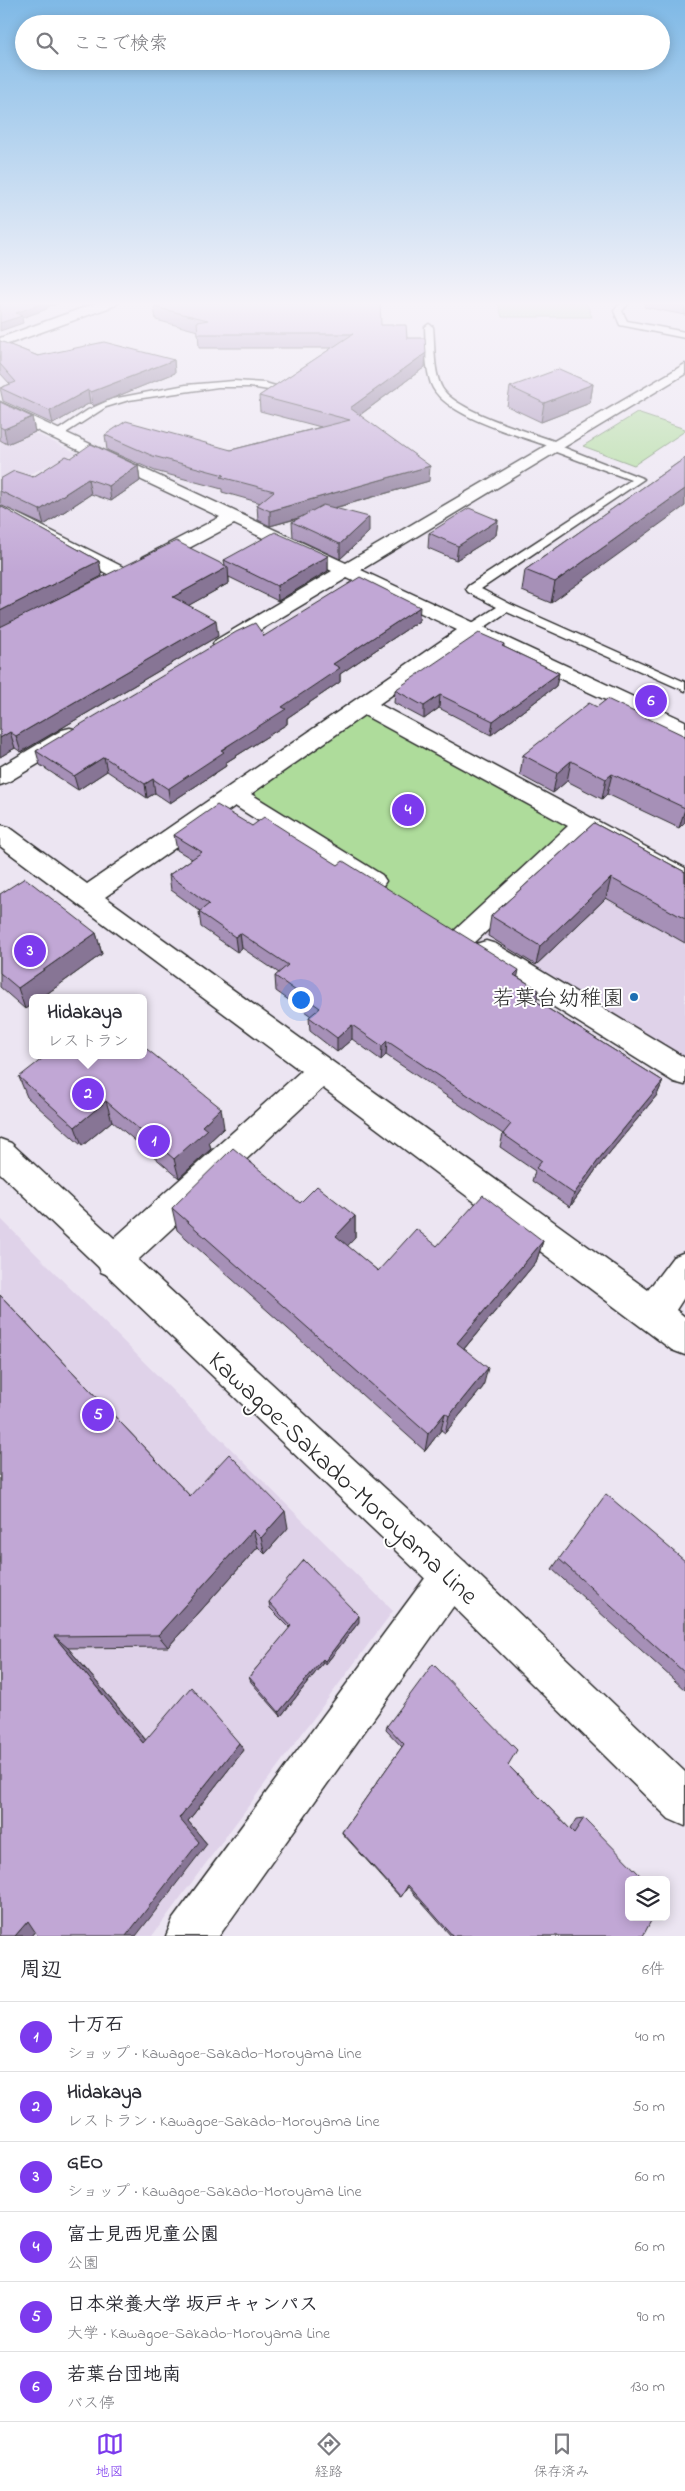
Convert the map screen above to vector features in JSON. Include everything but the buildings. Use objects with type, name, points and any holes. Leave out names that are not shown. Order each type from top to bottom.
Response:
[{"type":"street","points":[[211,651],[645,392]]},
{"type":"street","points":[[0,407],[685,730]]},
{"type":"street","points":[[0,510],[116,579],[234,517]]},
{"type":"street","points":[[87,897],[471,630]]},
{"type":"street","points":[[363,705],[685,879]]},
{"type":"street","points":[[0,777],[84,727]]},
{"type":"street","points":[[234,795],[390,891]]},
{"type":"street","points":[[464,937],[584,825]]},
{"type":"street","points":[[0,833],[685,1338]]},
{"type":"street","points":[[440,922],[685,1073]]},
{"type":"street","points":[[113,1261],[322,1070]]},
{"type":"street","name":"Kawagoe-Sakado-Moroyama Line","points":[[0,1153],[451,1576],[685,1803]]},
{"type":"street","points":[[652,1314],[685,1268]]},
{"type":"street","points":[[190,1936],[451,1576]]},
{"type":"lane","points":[[57,434],[103,405],[161,392]]},
{"type":"lane","points":[[441,392],[472,414],[639,479],[472,589],[506,607],[685,687]]},
{"type":"lane","points":[[471,630],[506,607]]},
{"type":"shaded area","points":[[0,417],[77,453],[0,487]]},
{"type":"shaded area","name":"若葉台幼稚園","points":[[588,837],[685,889],[685,1059],[483,935]]},
{"type":"shaded area","points":[[0,1218],[393,1611],[152,1936],[0,1936]]},
{"type":"green space","points":[[637,413],[685,429],[685,431],[634,465],[583,446]]},
{"type":"green space","points":[[363,705],[584,825],[464,937],[235,795]]},
{"type":"place","name":"若葉台団地南","points":[[651,701]]},
{"type":"place","name":"富士見西児童公園","points":[[408,810]]},
{"type":"place","name":"GEO","points":[[30,951]]},
{"type":"place","name":"若葉台幼稚園","points":[[634,997]]},
{"type":"place","name":"Hidakaya","points":[[88,1094]]},
{"type":"place","name":"十万石","points":[[154,1141]]},
{"type":"place","name":"日本栄養大学 坂戸キャンパス","points":[[98,1415]]}]
